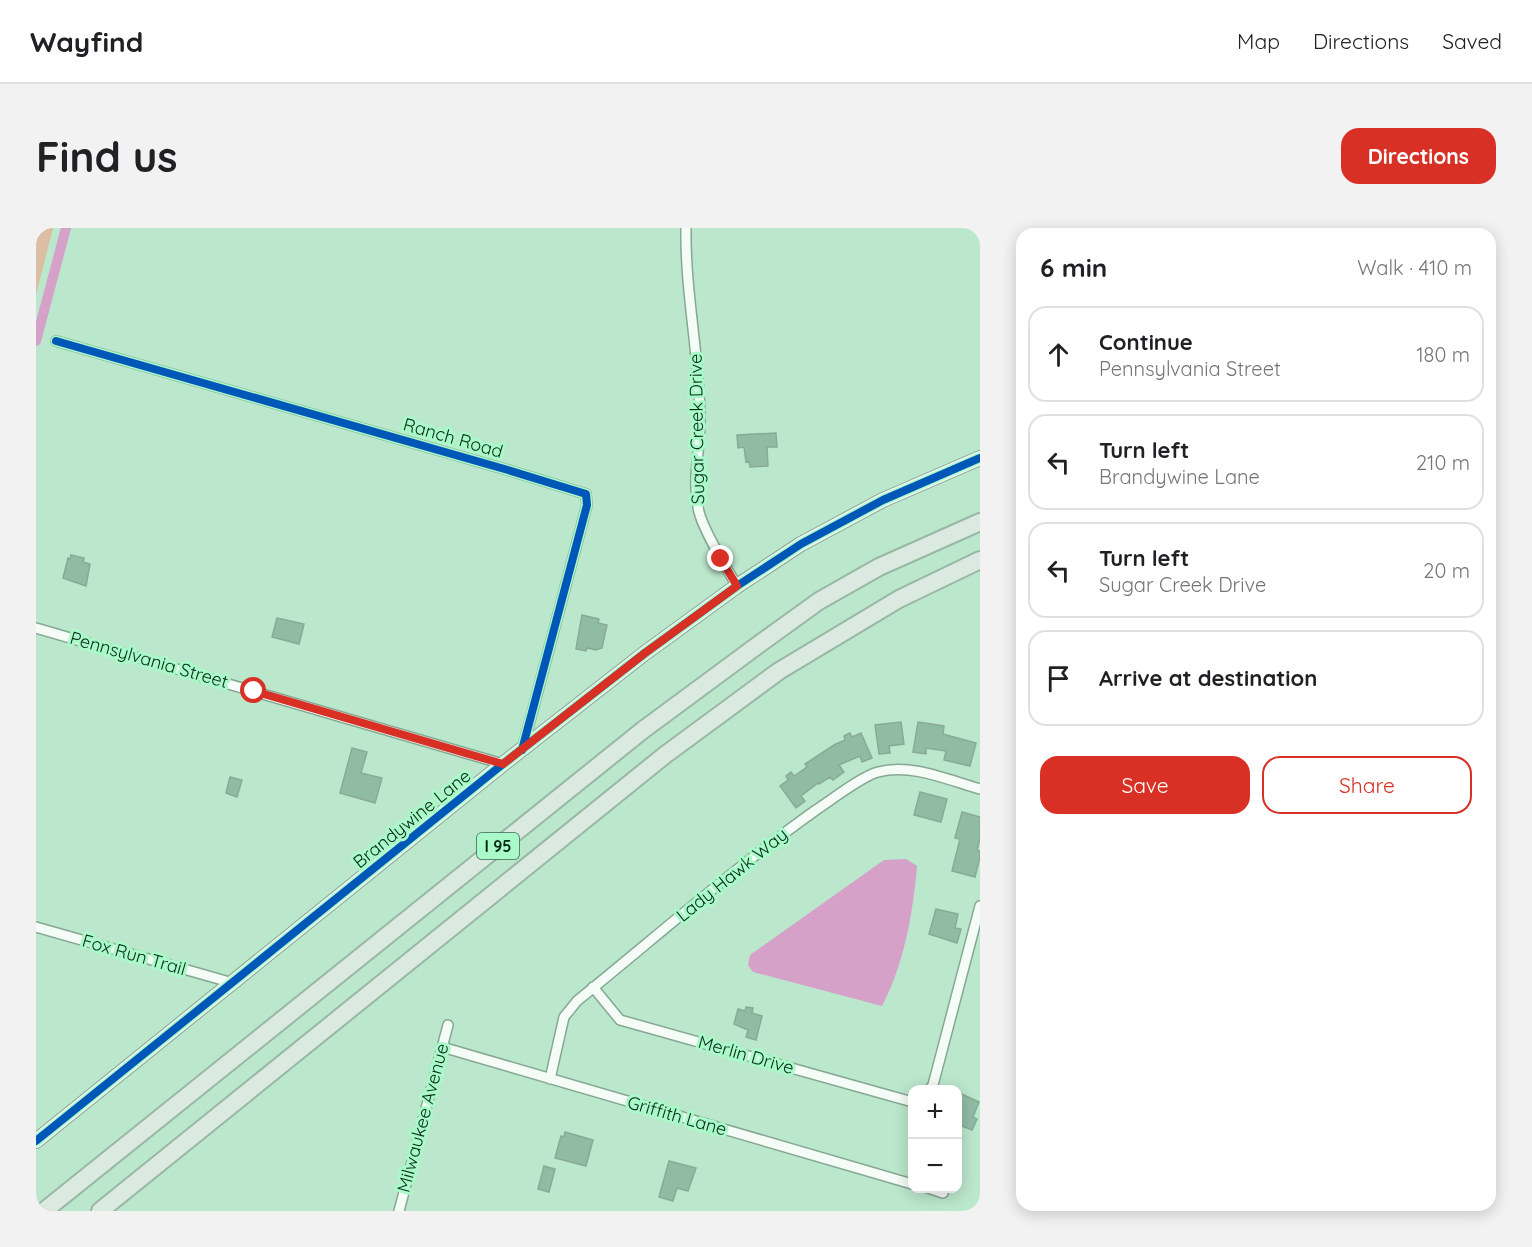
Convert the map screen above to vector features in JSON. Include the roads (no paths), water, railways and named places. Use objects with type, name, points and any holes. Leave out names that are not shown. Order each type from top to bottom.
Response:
[{"type":"highway","name":"I 95","points":[[44,1211],[643,730],[758,645],[819,601],[879,567],[980,522]]},
{"type":"highway","name":"I 95","points":[[100,1211],[665,755],[779,671],[899,599],[980,560]]},
{"type":"street","name":"Sugar Creek Drive","points":[[686,228],[686,260],[698,371],[700,448],[695,480],[699,514],[737,586]]},
{"type":"street","name":"Ranch Road","points":[[56,341],[586,494],[588,500],[584,517],[522,750]]},
{"type":"street","name":"Brandywine Lane","points":[[36,1141],[503,764],[645,653],[737,586],[801,544],[883,500],[980,458]]},
{"type":"street","name":"Pennsylvania Street","points":[[36,628],[503,764]]},
{"type":"street","name":"Lady Hawk Way","points":[[549,1079],[564,1017],[577,1001],[782,834],[843,792],[876,772],[898,769],[917,771],[980,789]]},
{"type":"street","points":[[932,1085],[980,906]]},
{"type":"street","name":"Fox Run Trail","points":[[36,927],[233,983]]},
{"type":"street","name":"Merlin Drive","points":[[593,987],[620,1020],[908,1101]]},
{"type":"street","name":"Milwaukee Avenue","points":[[399,1211],[448,1025]]},
{"type":"street","name":"Griffith Lane","points":[[442,1047],[908,1183]]},
{"type":"waterway","points":[[36,341],[66,228]]}]
